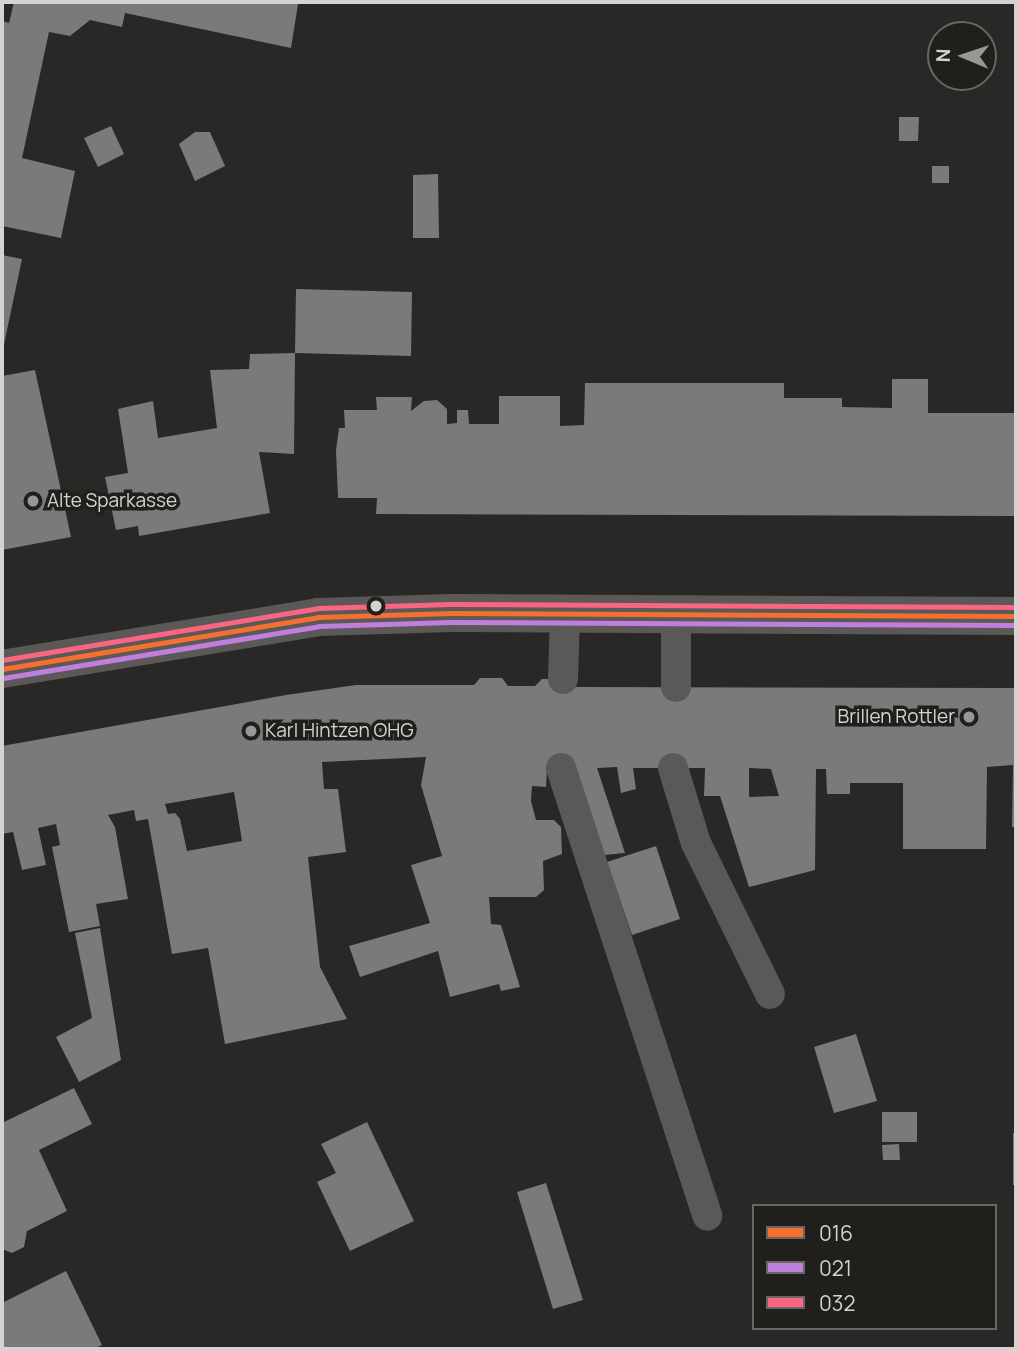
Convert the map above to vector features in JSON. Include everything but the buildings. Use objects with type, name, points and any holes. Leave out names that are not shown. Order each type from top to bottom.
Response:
[{"type":"street","points":[[2,669],[318,617],[565,614],[1016,617]]},
{"type":"lane","points":[[563,679],[565,614]]},
{"type":"lane","points":[[676,614],[676,687]]},
{"type":"lane","points":[[561,768],[707,1216]]},
{"type":"lane","points":[[673,768],[696,843],[770,994]]},
{"type":"transit line","name":"032","points":[[2,660],[318,608],[451,604],[1016,607]]},
{"type":"transit line","name":"016","points":[[2,669],[318,617],[451,613],[1016,616]]},
{"type":"transit line","name":"021","points":[[3,678],[319,626],[451,622],[1016,625]]},
{"type":"place","name":"Alte Sparkasse","points":[[33,501]]},
{"type":"place","name":"Brillen Rottler","points":[[969,717]]},
{"type":"place","name":"Karl Hintzen OHG","points":[[251,731]]}]
